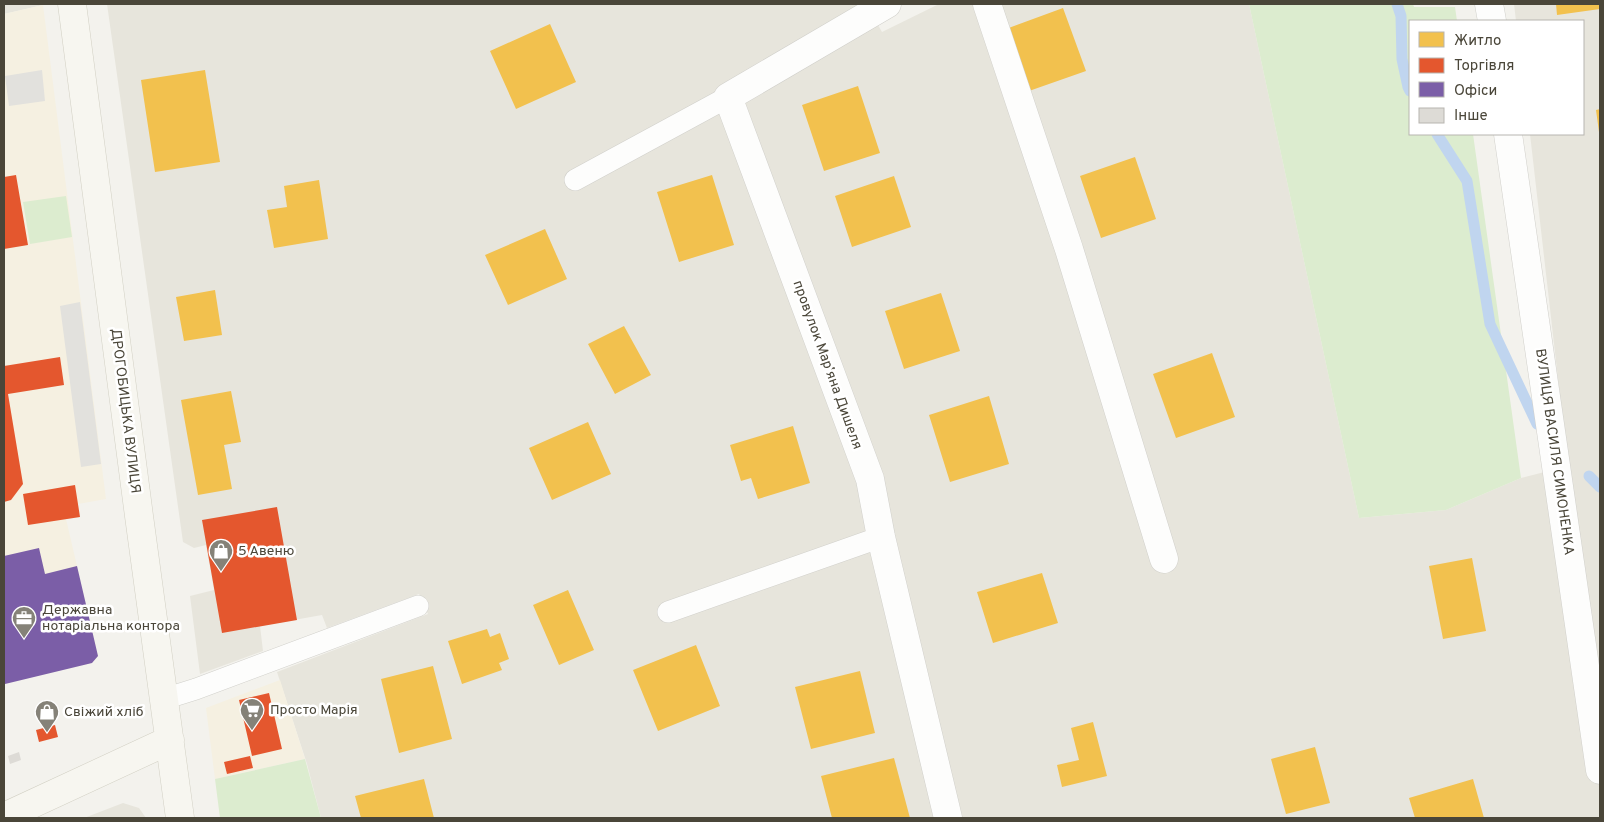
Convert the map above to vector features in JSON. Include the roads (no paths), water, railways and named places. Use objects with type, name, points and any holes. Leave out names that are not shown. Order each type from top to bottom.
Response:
[{"type":"street","name":"ДРОГОБИЦЬКА ВУЛИЦЯ","points":[[72,4],[180,818]]},
{"type":"street","points":[[728,96],[887,4]]},
{"type":"street","points":[[987,4],[1068,249],[1164,559]]},
{"type":"street","points":[[1489,4],[1492,20]]},
{"type":"street","name":"провулок Марʼяна Дишеля","points":[[728,96],[870,479],[881,537],[948,818]]},
{"type":"street","name":"ВУЛИЦЯ ВАСИЛЯ СИМОНЕНКА","points":[[1508,135],[1600,770]]},
{"type":"street","points":[[4,817],[170,740]]},
{"type":"lane","points":[[575,180],[728,96]]},
{"type":"lane","points":[[668,612],[881,537]]},
{"type":"lane","points":[[164,699],[205,686],[418,606]]},
{"type":"waterway","points":[[1397,4],[1401,16],[1402,59],[1409,89]]},
{"type":"waterway","points":[[1438,135],[1467,181],[1490,324],[1537,424]]},
{"type":"waterway","points":[[1589,476],[1600,487]]},
{"type":"place","name":"5 Авеню","points":[[221,572]]},
{"type":"place","name":"Державна нотаріальна контора","points":[[24,639]]},
{"type":"place","name":"Просто Марія","points":[[252,731]]},
{"type":"place","name":"Свіжий хліб","points":[[47,733]]}]
